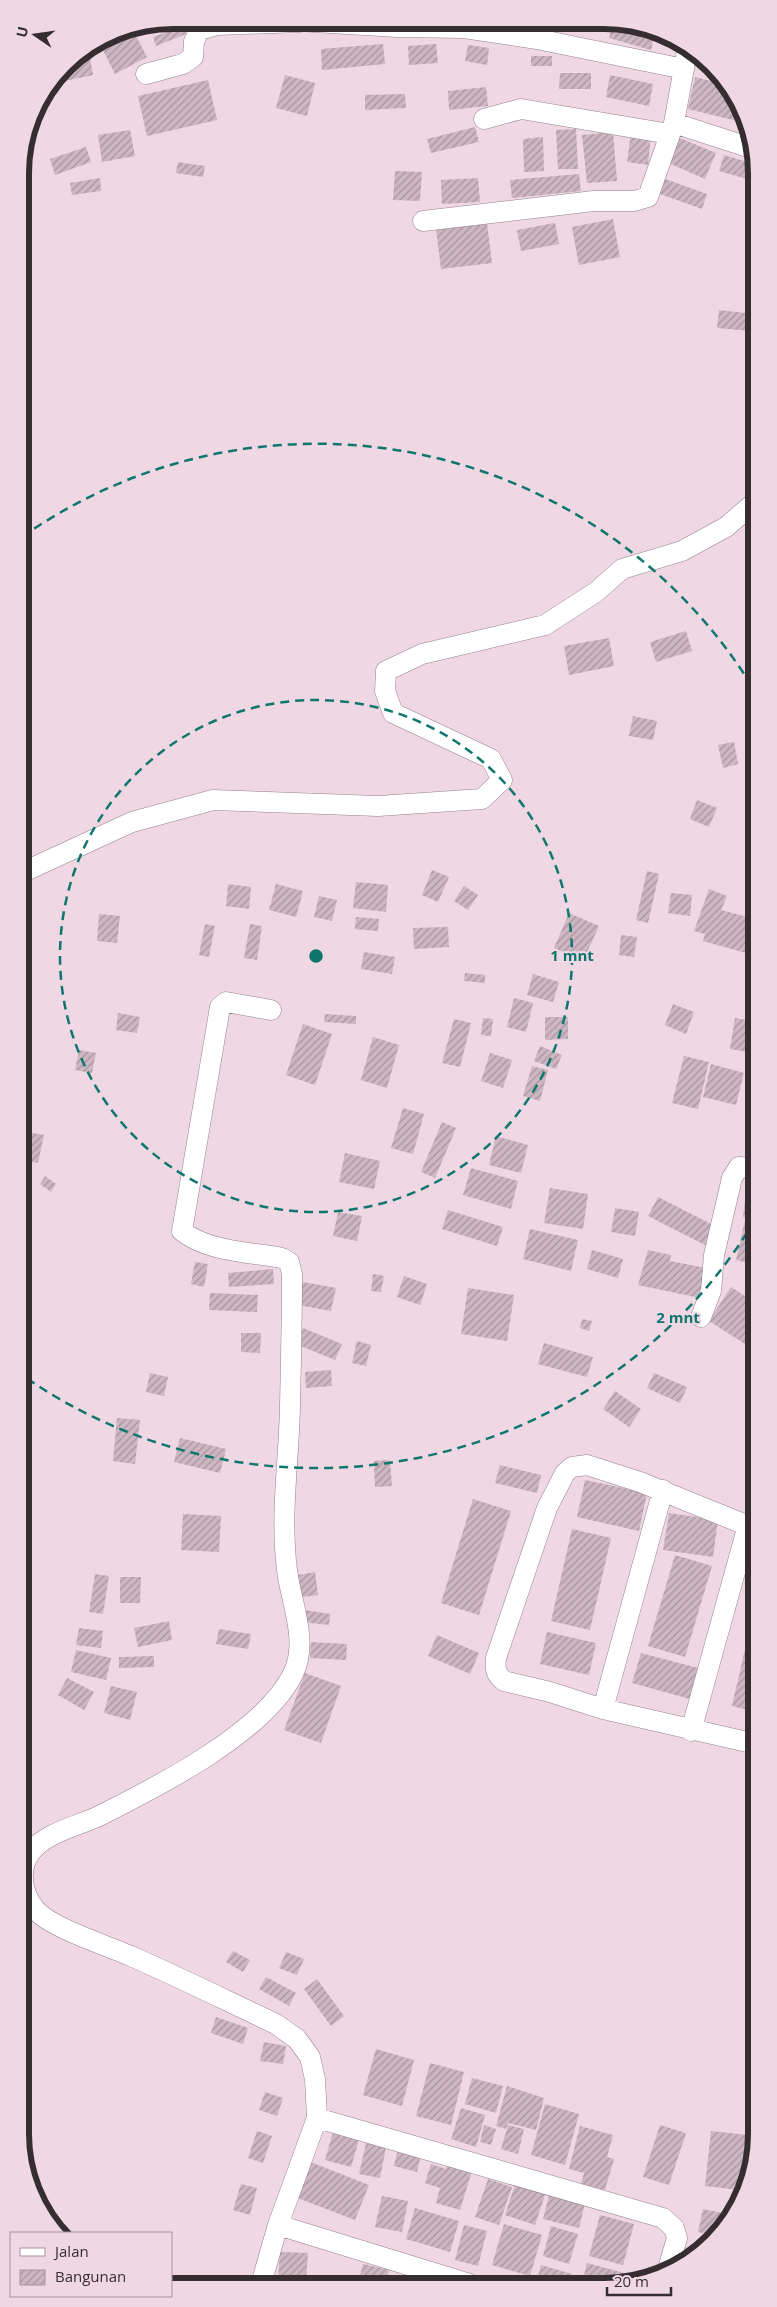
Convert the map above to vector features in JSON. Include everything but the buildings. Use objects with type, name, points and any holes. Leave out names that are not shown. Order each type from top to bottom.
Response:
[{"type":"street","points":[[146,74],[183,64],[193,57],[194,41],[200,30],[203,29]]},
{"type":"street","points":[[471,29],[537,39],[684,69]]},
{"type":"street","points":[[423,221],[594,201],[634,201],[648,197],[672,128],[687,55]]},
{"type":"street","points":[[484,119],[521,109],[672,128],[745,147]]},
{"type":"street","points":[[29,870],[132,822],[213,800],[378,806],[482,798],[502,780],[491,759],[393,713],[385,691],[386,671],[422,654],[545,625],[596,592],[622,569],[682,550],[726,527],[748,507]]},
{"type":"street","points":[[29,1854],[44,1841],[100,1815],[219,1748],[242,1732],[268,1706],[286,1686],[295,1670],[299,1631],[287,1571],[283,1527],[290,1406],[292,1274],[289,1262],[282,1258],[222,1248],[191,1238],[182,1231],[220,1007],[226,1002],[270,1010]]},
{"type":"street","points":[[701,1317],[711,1291],[714,1255],[732,1178],[739,1167],[748,1168]]},
{"type":"street","points":[[748,1525],[663,1490],[587,1465],[572,1466],[564,1473],[537,1535],[496,1658],[495,1670],[498,1677],[504,1681],[550,1692],[603,1709],[691,1731],[748,1742]]},
{"type":"street","points":[[603,1709],[663,1490]]},
{"type":"street","points":[[691,1731],[748,1540]]},
{"type":"street","points":[[29,1899],[33,1907],[51,1922],[134,1957],[276,2024],[297,2039],[310,2057],[315,2079],[316,2118],[278,2225],[263,2278]]},
{"type":"street","points":[[316,2118],[663,2218],[674,2228],[676,2238],[670,2262]]},
{"type":"street","points":[[278,2225],[450,2278]]}]
